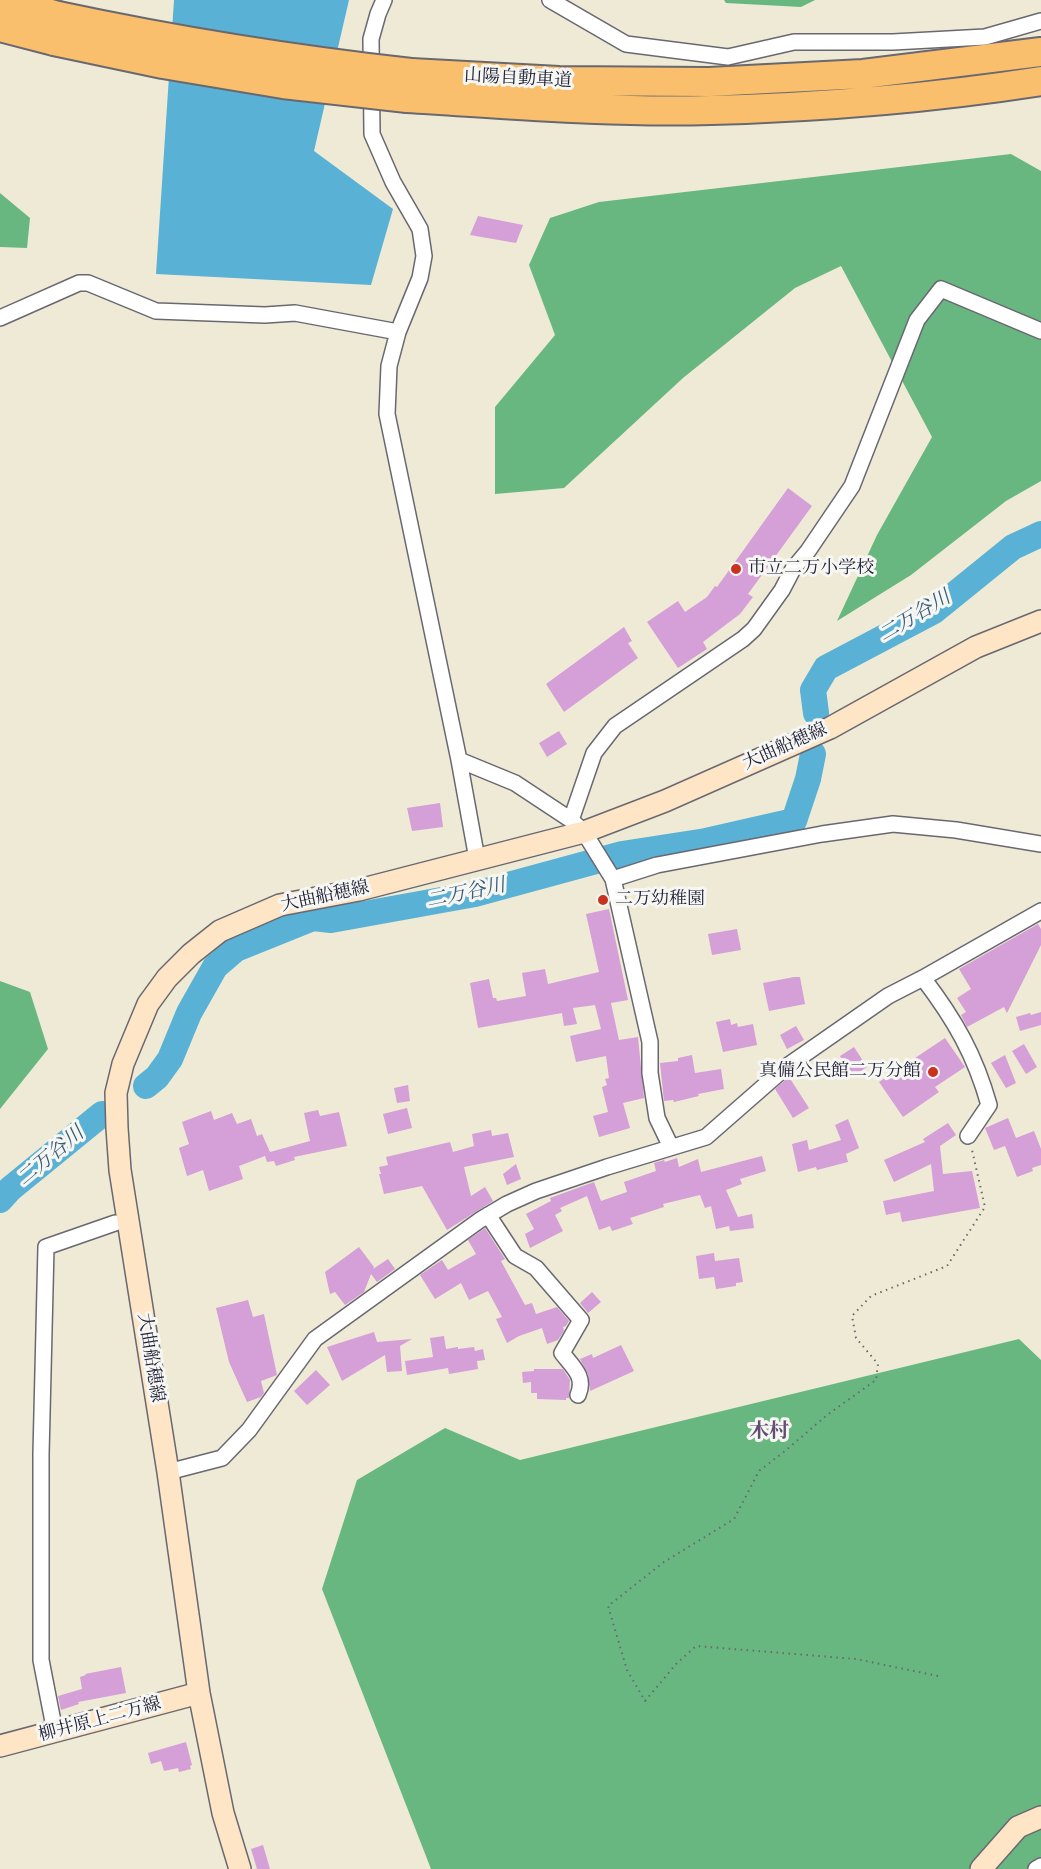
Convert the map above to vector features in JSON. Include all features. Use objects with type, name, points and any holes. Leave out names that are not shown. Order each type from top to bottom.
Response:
[{"type":"highway","name":"山陽自動車道","points":[[0,0],[56,28],[163,64],[283,84],[409,86],[559,81],[709,82],[863,74],[1041,52]]},
{"type":"highway","name":"山陽自動車道","points":[[0,27],[56,28]]},
{"type":"highway","name":"山陽自動車道","points":[[409,86],[557,107],[710,110],[861,103],[1041,81]]},
{"type":"main road","name":"大曲船穂線","points":[[240,1869],[223,1814],[200,1693],[120,1170],[116,1094],[123,1064],[148,1004],[167,978],[191,954],[220,931],[249,918],[280,905],[359,890],[477,859],[665,801],[830,728],[976,647],[1041,621]]},
{"type":"main road","name":"柳井原上二万線","points":[[0,1746],[200,1693]]},
{"type":"main road","points":[[981,1869],[1018,1827],[1041,1817]]},
{"type":"street","points":[[384,0],[371,39],[372,134],[393,182],[420,229],[424,256],[420,278],[398,332],[388,366],[387,414],[459,760],[477,859]]},
{"type":"street","points":[[550,0],[626,44],[728,57],[794,42],[892,42],[985,37],[1041,21]]},
{"type":"street","points":[[0,318],[79,283],[88,284],[156,311],[265,315],[295,313],[398,332]]},
{"type":"street","points":[[578,826],[594,753],[615,726],[743,639],[754,629],[782,590],[793,568],[808,551],[852,486],[918,320],[941,289],[1041,331]]},
{"type":"street","points":[[459,760],[515,783],[578,826],[613,879],[650,1042],[650,1073],[657,1118],[670,1147]]},
{"type":"street","points":[[613,879],[657,865],[822,834],[893,824],[956,830],[1041,844]]},
{"type":"street","points":[[168,1472],[222,1458],[249,1430],[315,1339],[488,1215],[536,1191],[706,1137],[786,1067],[888,996],[1041,911]]},
{"type":"street","points":[[923,978],[965,1040],[983,1083],[989,1105],[968,1136]]},
{"type":"street","points":[[488,1215],[515,1256],[536,1268],[581,1320],[562,1353],[578,1374],[582,1387],[578,1395]]},
{"type":"street","points":[[55,1732],[41,1660],[41,1454],[46,1247],[115,1223]]},
{"type":"street","points":[[1036,1869],[1041,1866]]},
{"type":"path","points":[[938,1676],[856,1659],[696,1646],[677,1662],[645,1701],[627,1670],[608,1606],[664,1562],[734,1519],[759,1471],[827,1415],[876,1380],[878,1364],[856,1338],[852,1316],[871,1296],[947,1266],[985,1207],[968,1136]]},
{"type":"green space","points":[[724,0],[815,0],[801,7],[726,3]]},
{"type":"green space","points":[[1011,154],[1041,171],[1041,481],[1006,501],[911,575],[837,621],[877,535],[932,437],[841,266],[795,288],[683,378],[564,488],[495,494],[495,407],[555,335],[529,265],[550,218],[599,202]]},
{"type":"green space","points":[[0,193],[30,218],[27,248],[0,247]]},
{"type":"green space","points":[[0,981],[30,992],[48,1049],[0,1109]]},
{"type":"green space","points":[[1019,1339],[1041,1360],[1041,1869],[431,1869],[322,1589],[357,1480],[445,1428],[520,1460]]},
{"type":"water","points":[[174,0],[349,0],[314,151],[393,209],[371,285],[156,274]]},
{"type":"building","points":[[478,216],[523,225],[516,243],[470,235]]},
{"type":"building","points":[[788,488],[812,506],[748,594],[753,597],[740,614],[703,642],[707,649],[678,668],[647,622],[678,601],[685,612],[707,597],[715,586],[717,587]]},
{"type":"building","points":[[624,627],[632,641],[628,643],[638,658],[564,712],[546,684]]},
{"type":"building","points":[[559,731],[567,744],[547,757],[539,743]]},
{"type":"building","points":[[440,803],[443,827],[412,831],[407,808]]},
{"type":"building","points":[[609,909],[628,1000],[611,1003],[619,1040],[638,1037],[644,1098],[623,1103],[630,1128],[599,1137],[593,1116],[608,1112],[602,1087],[607,1085],[605,1079],[609,1078],[606,1056],[576,1062],[570,1036],[601,1029],[595,1005],[573,1008],[577,1024],[564,1026],[562,1013],[478,1028],[470,983],[489,979],[493,998],[497,1001],[526,996],[522,973],[545,969],[548,984],[599,972],[586,914]]},
{"type":"building","points":[[1038,924],[1041,929],[1041,945],[1007,1013],[1004,1007],[967,1027],[961,1015],[966,1012],[957,998],[971,989],[959,969]]},
{"type":"building","points":[[737,929],[741,950],[712,955],[708,934]]},
{"type":"building","points":[[800,977],[805,1004],[769,1011],[763,983]]},
{"type":"building","points":[[1041,1012],[1041,1025],[1020,1031],[1016,1017]]},
{"type":"building","points":[[730,1019],[731,1025],[737,1023],[738,1027],[753,1024],[757,1045],[723,1052],[716,1022]]},
{"type":"building","points":[[796,1026],[804,1040],[787,1049],[780,1035]]},
{"type":"building","points":[[945,1038],[965,1067],[935,1087],[939,1092],[903,1117],[879,1082]]},
{"type":"building","points":[[1024,1044],[1037,1067],[1026,1074],[1012,1051]]},
{"type":"building","points":[[854,1047],[867,1067],[852,1077],[840,1056]]},
{"type":"building","points":[[692,1055],[695,1073],[721,1069],[724,1089],[674,1102],[673,1100],[664,1101],[660,1063],[678,1061],[678,1058]]},
{"type":"building","points":[[1005,1055],[1016,1083],[1006,1088],[991,1063]]},
{"type":"building","points":[[789,1077],[809,1108],[793,1118],[775,1089]]},
{"type":"building","points":[[408,1085],[410,1101],[397,1103],[394,1088]]},
{"type":"building","points":[[407,1108],[412,1128],[388,1134],[383,1114]]},
{"type":"building","points":[[318,1110],[320,1116],[339,1112],[347,1146],[294,1157],[295,1160],[276,1166],[274,1161],[267,1162],[265,1156],[239,1166],[243,1179],[209,1191],[203,1170],[187,1176],[179,1148],[189,1144],[182,1122],[211,1111],[214,1120],[232,1113],[237,1124],[251,1119],[257,1136],[262,1134],[270,1152],[310,1141],[304,1113]]},
{"type":"building","points":[[1008,1118],[1016,1138],[1034,1131],[1041,1149],[1041,1165],[1017,1177],[1005,1146],[994,1150],[985,1128]]},
{"type":"building","points":[[848,1119],[859,1148],[846,1154],[848,1162],[798,1172],[792,1144],[807,1140],[809,1150],[841,1140],[835,1125]]},
{"type":"building","points":[[948,1123],[956,1135],[940,1146],[943,1174],[972,1171],[980,1208],[902,1222],[900,1212],[886,1215],[883,1201],[934,1191],[931,1164],[894,1182],[884,1160],[925,1142],[923,1139]]},
{"type":"building","points":[[491,1130],[492,1136],[508,1133],[514,1157],[464,1167],[471,1196],[485,1187],[493,1201],[447,1230],[422,1186],[384,1194],[379,1167],[388,1165],[386,1157],[450,1142],[453,1152],[474,1146],[472,1134]]},
{"type":"building","points":[[762,1156],[766,1171],[740,1179],[742,1184],[726,1190],[738,1217],[752,1214],[754,1228],[730,1231],[729,1226],[716,1229],[711,1206],[705,1208],[700,1195],[663,1204],[664,1207],[630,1218],[633,1224],[612,1231],[610,1226],[599,1230],[587,1196],[560,1208],[562,1211],[555,1215],[563,1231],[530,1248],[525,1234],[534,1229],[526,1214],[551,1201],[550,1198],[594,1182],[601,1201],[627,1192],[624,1182],[656,1171],[654,1163],[664,1160],[665,1162],[677,1158],[679,1167],[698,1159],[701,1172]]},
{"type":"building","points":[[516,1164],[521,1179],[507,1185],[503,1174]]},
{"type":"building","points":[[485,1228],[505,1259],[501,1261],[525,1305],[532,1303],[536,1314],[557,1307],[569,1321],[563,1327],[564,1331],[558,1340],[547,1344],[542,1328],[507,1343],[496,1319],[502,1317],[488,1291],[469,1300],[461,1283],[435,1299],[420,1275],[442,1260],[448,1270],[476,1254],[468,1240]]},
{"type":"building","points":[[359,1247],[374,1267],[373,1269],[388,1259],[395,1269],[377,1282],[371,1274],[364,1292],[345,1305],[335,1292],[330,1294],[325,1272]]},
{"type":"building","points":[[714,1253],[715,1261],[739,1258],[743,1282],[736,1283],[736,1286],[716,1289],[714,1277],[699,1279],[696,1256]]},
{"type":"building","points":[[592,1292],[601,1302],[588,1313],[580,1303]]},
{"type":"building","points":[[248,1300],[253,1317],[264,1314],[277,1375],[261,1381],[264,1393],[261,1397],[247,1402],[229,1362],[216,1308]]},
{"type":"building","points":[[374,1332],[377,1342],[412,1339],[400,1346],[402,1371],[387,1372],[385,1355],[342,1381],[327,1347]]},
{"type":"building","points":[[444,1336],[446,1349],[474,1347],[475,1351],[483,1349],[485,1360],[477,1361],[478,1369],[449,1374],[448,1368],[407,1375],[405,1361],[433,1357],[430,1338]]},
{"type":"building","points":[[621,1345],[634,1371],[590,1391],[588,1374],[580,1359],[592,1354],[593,1358]]},
{"type":"building","points":[[534,1369],[563,1369],[570,1380],[569,1398],[566,1400],[537,1399],[537,1393],[531,1393],[531,1382],[523,1383],[522,1372],[534,1371]]},
{"type":"building","points":[[316,1370],[330,1385],[307,1405],[294,1391]]},
{"type":"building","points":[[121,1667],[126,1693],[78,1702],[79,1704],[61,1710],[58,1696],[82,1689],[80,1677]]},
{"type":"building","points":[[186,1742],[191,1769],[179,1772],[178,1768],[164,1771],[161,1761],[151,1764],[148,1753]]},
{"type":"building","points":[[263,1845],[270,1869],[257,1869],[251,1849]]},
{"type":"waterway","name":"二万谷川","points":[[816,713],[813,690],[826,668],[934,611],[1013,547],[1041,534]]},
{"type":"waterway","name":"二万谷川","points":[[146,1086],[157,1077],[170,1059],[189,1013],[215,967],[236,949],[313,918],[331,920],[475,894],[622,854],[706,841],[794,821],[808,779],[813,754]]},
{"type":"waterway","name":"二万谷川","points":[[0,1200],[10,1189],[102,1114]]},
{"type":"place","name":"市立二万小学校","points":[[736,569]]},
{"type":"place","name":"二万幼稚園","points":[[603,900]]},
{"type":"place","name":"真備公民館二万分館","points":[[933,1072]]},
{"type":"district","name":"木村","points":[[769,1432]]}]
